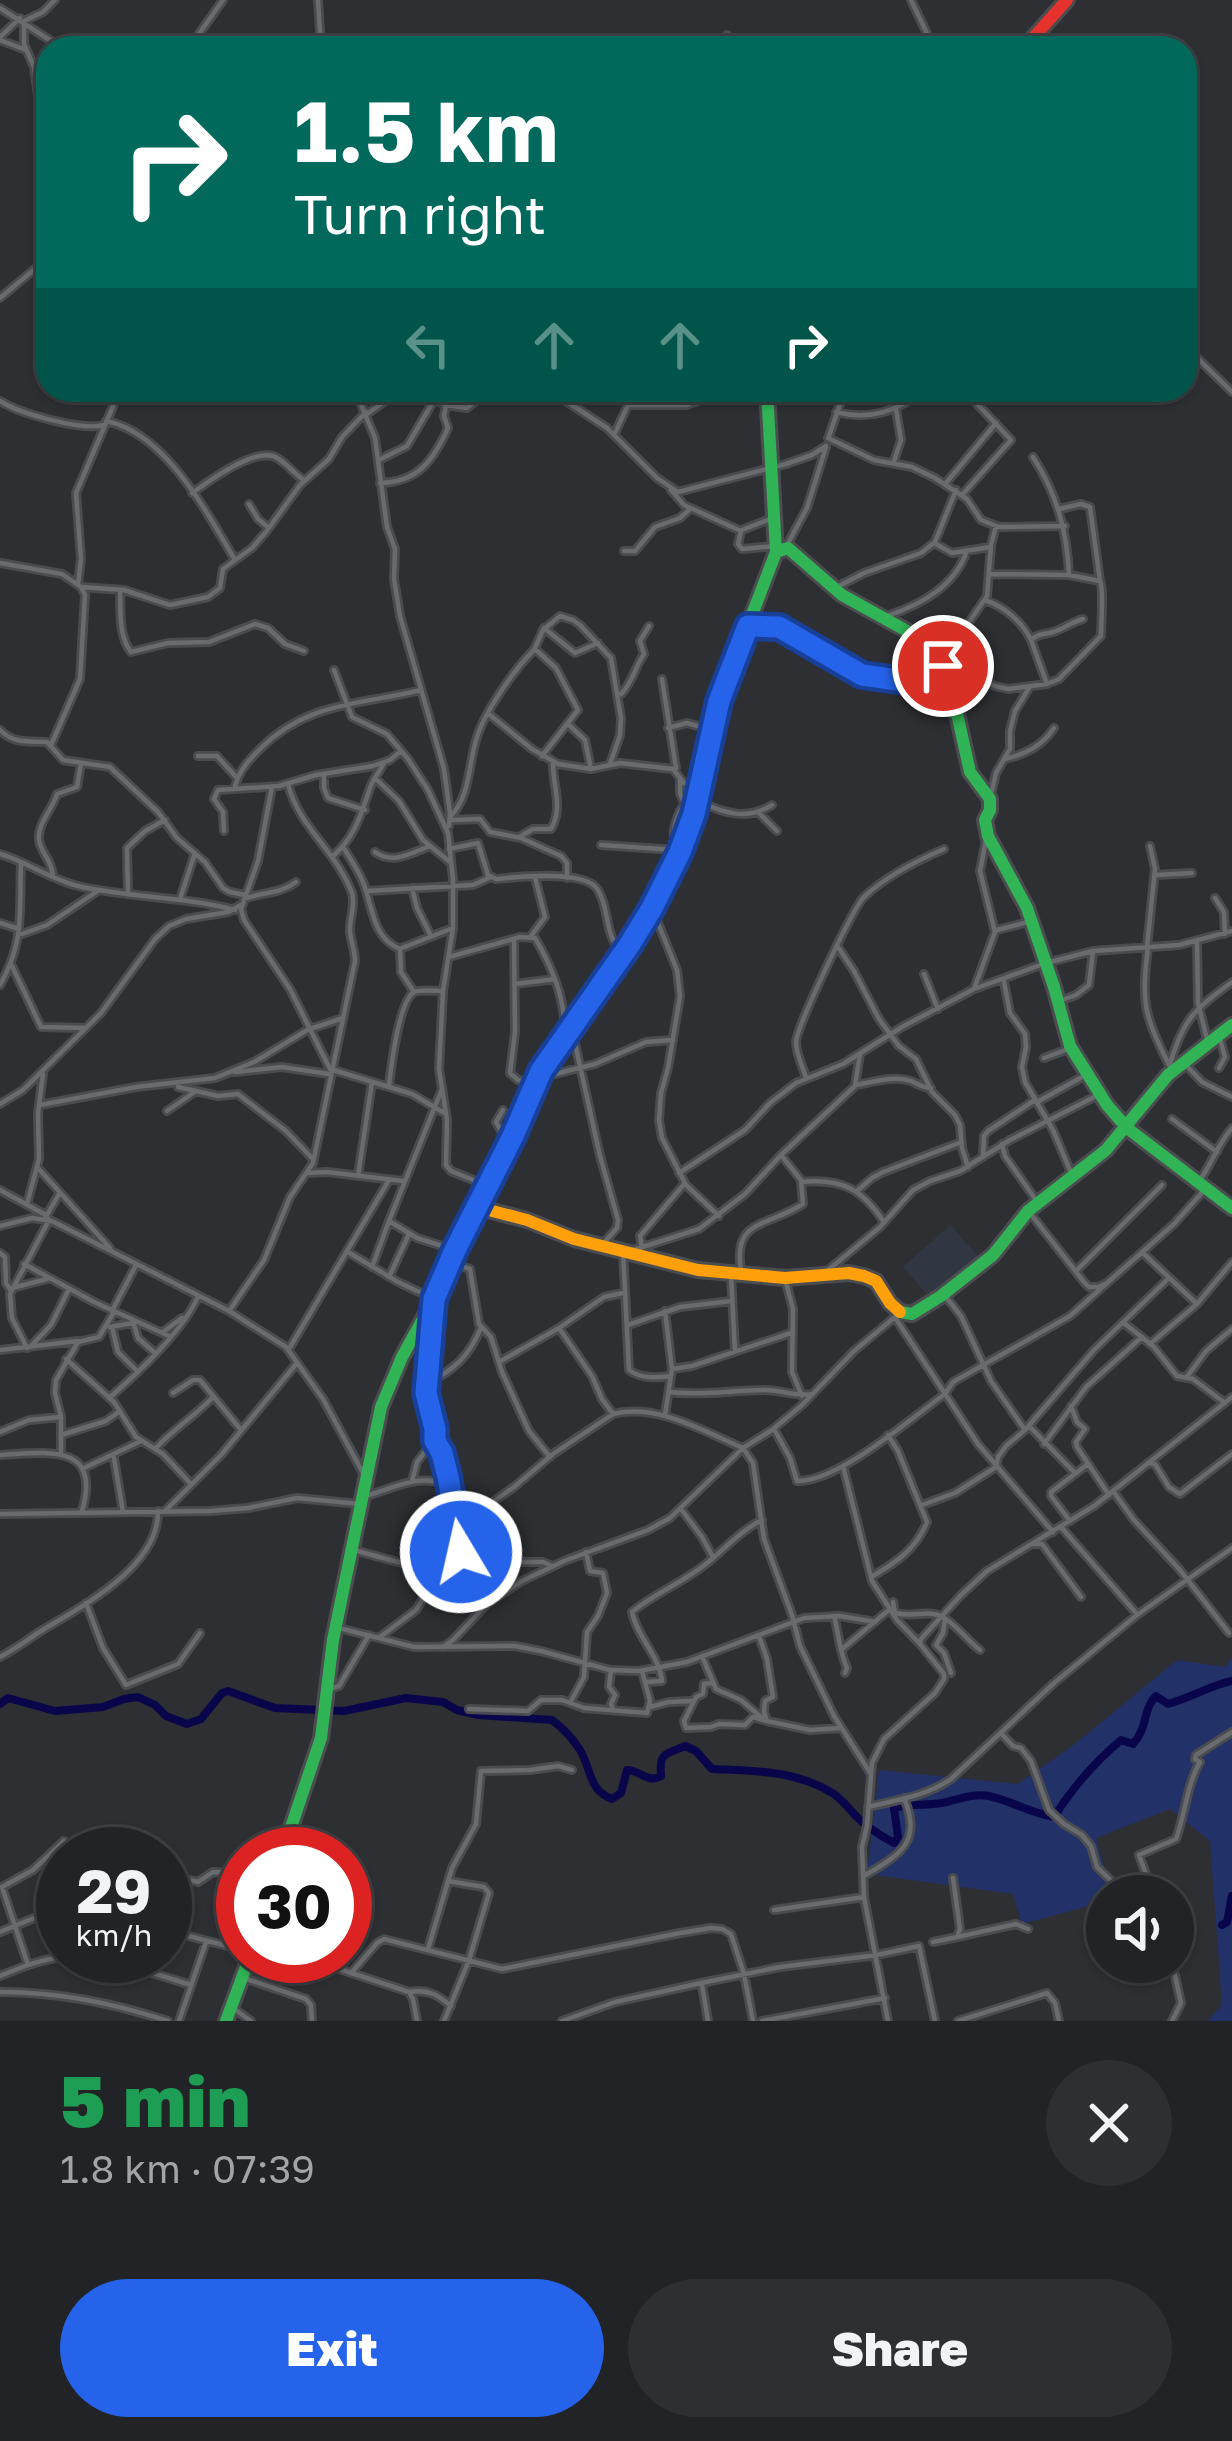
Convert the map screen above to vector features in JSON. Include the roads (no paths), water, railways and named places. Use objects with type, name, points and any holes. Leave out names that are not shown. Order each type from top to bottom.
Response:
[{"type":"street","points":[[26,50],[0,38],[22,20],[43,13],[55,0]]},
{"type":"street","points":[[198,36],[223,0]]},
{"type":"street","points":[[318,0],[320,36]]},
{"type":"street","points":[[911,0],[928,36]]},
{"type":"street","points":[[1035,36],[1067,0]]},
{"type":"street","points":[[0,8],[45,36]]},
{"type":"street","points":[[22,20],[36,81]]},
{"type":"street","points":[[0,298],[36,268]]},
{"type":"street","points":[[1197,358],[1232,392]]},
{"type":"street","points":[[0,401],[40,418],[89,428],[105,423],[131,429],[168,461],[236,560]]},
{"type":"street","points":[[51,746],[80,679],[84,651],[85,595],[80,585],[76,493],[115,402]]},
{"type":"street","points":[[361,402],[379,460],[395,549],[400,616],[446,778],[453,885],[439,1069],[446,1114],[446,1165],[488,1186]]},
{"type":"street","points":[[0,563],[62,574],[80,585],[120,590],[170,605],[208,597],[218,591],[224,569],[269,528],[304,481],[329,459],[342,437],[385,402]]},
{"type":"street","points":[[379,460],[407,446],[432,402]]},
{"type":"street","points":[[440,402],[467,408],[475,402]]},
{"type":"street","points":[[567,402],[614,434],[690,509],[740,531],[776,517]]},
{"type":"street","points":[[614,434],[628,405],[696,402]]},
{"type":"street","points":[[766,402],[780,548]]},
{"type":"street","points":[[291,1827],[318,1750],[335,1627],[381,1407],[536,1081],[652,908],[678,851],[719,701],[780,548],[807,508],[840,402]]},
{"type":"street","points":[[836,412],[862,416],[906,402]]},
{"type":"street","points":[[836,588],[934,543],[959,493],[1010,442],[976,402]]},
{"type":"street","points":[[380,483],[410,478],[424,467],[448,428],[446,405]]},
{"type":"street","points":[[893,464],[901,440],[896,409]]},
{"type":"street","points":[[945,483],[997,424]]},
{"type":"street","points":[[671,489],[682,492],[773,467],[806,457],[827,442]]},
{"type":"street","points":[[827,442],[874,460],[921,470],[959,493],[981,520],[996,526],[1065,526]]},
{"type":"street","points":[[192,493],[262,455],[276,457],[304,481]]},
{"type":"street","points":[[1033,457],[1065,526],[1069,575]]},
{"type":"street","points":[[249,504],[269,528]]},
{"type":"street","points":[[748,626],[779,627],[862,675],[905,681],[943,666],[1008,689],[1047,684],[1069,672],[1101,636],[1103,587],[1090,507],[1059,509]]},
{"type":"street","points":[[624,551],[635,551],[656,526],[690,509]]},
{"type":"street","points":[[929,651],[943,650],[959,637],[985,600],[996,526]]},
{"type":"street","points":[[740,531],[742,549],[780,548],[916,636],[943,666],[953,687],[970,772],[990,799]]},
{"type":"street","points":[[934,543],[952,553],[991,547]]},
{"type":"street","points":[[884,617],[944,587],[967,551]]},
{"type":"street","points":[[990,574],[1100,580]]},
{"type":"street","points":[[120,590],[122,632],[131,652],[168,643],[211,642],[255,624],[304,651]]},
{"type":"street","points":[[985,600],[1005,610],[1027,632],[1047,684]]},
{"type":"street","points":[[450,819],[463,801],[476,739],[488,714],[555,618],[566,617],[580,626],[610,658],[620,735],[610,764]]},
{"type":"street","points":[[1031,640],[1083,619]]},
{"type":"street","points":[[618,696],[629,686],[644,654],[640,641],[649,626]]},
{"type":"street","points":[[544,628],[575,653],[598,644]]},
{"type":"street","points":[[959,637],[963,670]]},
{"type":"street","points":[[534,650],[556,668],[578,710],[542,756]]},
{"type":"street","points":[[334,670],[356,720],[383,731],[401,752],[428,790],[448,832]]},
{"type":"street","points":[[662,679],[676,770],[693,802]]},
{"type":"street","points":[[1030,687],[1013,714],[1010,749],[996,773],[985,820],[988,835],[1027,908],[1071,1048],[1087,1075],[1127,1128],[1232,1207]]},
{"type":"street","points":[[235,788],[246,763],[279,732],[307,716],[346,703],[421,690]]},
{"type":"street","points":[[488,714],[553,761],[591,769],[610,764],[676,770]]},
{"type":"street","points":[[668,728],[687,723],[712,730]]},
{"type":"street","points":[[568,724],[585,740],[591,769]]},
{"type":"street","points":[[1005,758],[1028,752],[1054,728]]},
{"type":"street","points":[[0,730],[20,742],[43,742],[63,760],[110,767],[165,820],[239,904],[283,977],[330,1071]]},
{"type":"street","points":[[224,831],[223,812],[214,800],[218,790],[288,784],[384,763],[401,752]]},
{"type":"street","points":[[198,756],[220,758],[237,778]]},
{"type":"street","points":[[518,838],[554,825],[558,798],[553,761]]},
{"type":"street","points":[[53,878],[52,865],[38,838],[40,826],[57,794],[76,788],[81,763]]},
{"type":"street","points":[[333,856],[344,847],[365,810],[370,786],[384,763]]},
{"type":"street","points":[[324,774],[326,794],[332,800],[365,810]]},
{"type":"street","points":[[375,778],[399,801],[423,840],[450,862]]},
{"type":"street","points":[[680,778],[680,794],[718,810],[759,813],[772,805]]},
{"type":"street","points":[[229,1311],[264,1260],[290,1197],[314,1159],[356,961],[349,887],[333,856],[297,812],[288,784]]},
{"type":"street","points":[[239,904],[258,861],[272,787]]},
{"type":"street","points":[[759,813],[776,831]]},
{"type":"street","points":[[450,819],[480,820],[490,832],[561,856],[568,878]]},
{"type":"street","points":[[128,894],[127,848],[165,820]]},
{"type":"street","points":[[974,989],[994,930],[980,871],[988,835]]},
{"type":"street","points":[[449,849],[478,843],[491,877]]},
{"type":"street","points":[[601,845],[678,851]]},
{"type":"street","points":[[374,852],[394,859],[430,846]]},
{"type":"street","points":[[1150,846],[1154,875],[1144,1004],[1150,1026],[1174,1068],[1232,1097]]},
{"type":"street","points":[[344,847],[366,891],[379,933],[389,944],[400,949],[453,928]]},
{"type":"street","points":[[806,1078],[798,1036],[861,900],[901,871],[944,849]]},
{"type":"street","points":[[0,854],[53,878],[99,890],[239,904]]},
{"type":"street","points":[[180,899],[195,854]]},
{"type":"street","points":[[0,985],[12,966],[19,932],[21,862]]},
{"type":"street","points":[[1154,875],[1192,873]]},
{"type":"street","points":[[366,891],[476,884],[491,877],[568,878],[595,886],[614,944],[623,954]]},
{"type":"street","points":[[449,957],[531,936],[545,917],[535,877]]},
{"type":"street","points":[[0,1104],[44,1071],[107,1007],[169,926],[296,882]]},
{"type":"street","points":[[412,888],[431,936]]},
{"type":"street","points":[[0,923],[19,932],[53,921],[99,890]]},
{"type":"street","points":[[679,1173],[745,1130],[777,1097],[806,1078],[836,1067],[974,989],[1094,951],[1197,942],[1229,933],[1215,898]]},
{"type":"street","points":[[652,908],[680,980],[661,1093],[662,1138],[685,1183],[719,1216]]},
{"type":"street","points":[[994,930],[1032,921]]},
{"type":"street","points":[[531,936],[555,979],[619,1220],[601,1246]]},
{"type":"street","points":[[514,939],[515,1032],[510,1073],[518,1080],[536,1081],[581,1069],[646,1042],[673,1040]]},
{"type":"street","points":[[1197,942],[1199,1008],[1221,1037],[1225,1058],[1219,1068]]},
{"type":"street","points":[[838,947],[890,1035],[916,1059],[931,1088],[958,1120],[968,1167]]},
{"type":"street","points":[[400,949],[402,974],[414,992]]},
{"type":"street","points":[[1058,1001],[1086,988],[1094,951]]},
{"type":"street","points":[[12,966],[41,1027],[86,1028]]},
{"type":"street","points":[[924,974],[938,1009]]},
{"type":"street","points":[[515,984],[555,979]]},
{"type":"street","points":[[1003,980],[1010,1013],[1025,1034],[1023,1075],[1072,1175]]},
{"type":"street","points":[[1174,1068],[1184,1024],[1232,982]]},
{"type":"street","points":[[414,992],[443,991]]},
{"type":"street","points":[[389,1087],[397,1032],[414,992]]},
{"type":"street","points":[[40,1106],[207,1079],[254,1062],[309,1029],[343,1018]]},
{"type":"street","points":[[893,1310],[908,1315],[944,1294],[993,1255],[1033,1207],[1106,1150],[1174,1068],[1221,1037]]},
{"type":"street","points":[[1044,1058],[1071,1048]]},
{"type":"street","points":[[856,1085],[860,1054]]},
{"type":"street","points":[[229,1072],[286,1067],[330,1071],[412,1094],[446,1114]]},
{"type":"street","points":[[27,1204],[38,1168],[44,1071]]},
{"type":"street","points":[[983,1157],[988,1131],[1087,1075]]},
{"type":"street","points":[[167,1111],[197,1092],[207,1079]]},
{"type":"street","points":[[625,1252],[687,1234],[719,1216],[856,1085],[904,1080],[931,1088]]},
{"type":"street","points":[[358,1176],[371,1082]]},
{"type":"street","points":[[172,1085],[218,1096],[238,1094],[314,1159]]},
{"type":"street","points":[[372,1267],[442,1089]]},
{"type":"street","points":[[823,1275],[914,1190],[968,1167],[1002,1144],[1100,1094]]},
{"type":"street","points":[[503,1110],[496,1122],[509,1145]]},
{"type":"street","points":[[1172,1119],[1217,1152]]},
{"type":"street","points":[[774,1429],[797,1481],[843,1466],[945,1394],[950,1384],[1070,1316],[1174,1224],[1202,1185],[1220,1143],[1232,1128]]},
{"type":"street","points":[[857,1191],[884,1172],[961,1142]]},
{"type":"street","points":[[1002,1144],[1033,1207],[1076,1271],[1089,1287],[1107,1283]]},
{"type":"street","points":[[735,1351],[732,1301],[740,1241],[765,1221],[800,1207],[804,1200],[798,1174],[781,1155]]},
{"type":"street","points":[[38,1168],[113,1252]]},
{"type":"street","points":[[308,1173],[404,1181]]},
{"type":"street","points":[[289,1349],[389,1180]]},
{"type":"street","points":[[801,1182],[834,1182],[857,1191],[884,1222]]},
{"type":"street","points":[[642,1247],[640,1236],[685,1183]]},
{"type":"street","points":[[1076,1271],[1162,1185]]},
{"type":"street","points":[[0,1190],[254,1324],[289,1349],[323,1399],[364,1476]]},
{"type":"street","points":[[28,1347],[12,1318],[11,1289],[59,1194]]},
{"type":"street","points":[[477,1207],[574,1239],[698,1270],[736,1276],[849,1273],[871,1278],[996,1466],[1053,1532]]},
{"type":"street","points":[[0,1226],[48,1218]]},
{"type":"street","points":[[388,1221],[470,1269],[481,1327],[491,1337],[529,1431],[550,1457]]},
{"type":"street","points":[[389,1277],[409,1234]]},
{"type":"street","points":[[348,1252],[434,1299]]},
{"type":"street","points":[[625,1252],[629,1370],[634,1374],[652,1378],[791,1333]]},
{"type":"street","points":[[1142,1252],[1197,1304]]},
{"type":"street","points":[[11,1289],[3,1282],[8,1258],[166,1334]]},
{"type":"street","points":[[1150,1344],[1197,1304],[1232,1262]]},
{"type":"street","points":[[136,1265],[108,1328],[118,1352],[138,1372]]},
{"type":"street","points":[[785,1277],[793,1309],[792,1372],[802,1396]]},
{"type":"street","points":[[922,1505],[955,1493],[996,1466],[1000,1452],[1169,1277]]},
{"type":"street","points":[[11,1289],[48,1278]]},
{"type":"street","points":[[28,1347],[48,1328],[69,1289]]},
{"type":"street","points":[[499,1363],[604,1297],[624,1293]]},
{"type":"street","points":[[944,1294],[961,1316],[991,1381],[1027,1428],[1075,1473]]},
{"type":"street","points":[[109,1398],[155,1354],[176,1320],[187,1317],[198,1295]]},
{"type":"street","points":[[434,1299],[426,1384],[461,1552],[497,1562],[552,1566]]},
{"type":"street","points":[[628,1324],[665,1311],[732,1301]]},
{"type":"street","points":[[443,1647],[490,1602],[552,1566],[648,1530],[680,1509],[743,1448],[774,1429],[815,1393],[893,1310]]},
{"type":"street","points":[[664,1415],[672,1372],[665,1311]]},
{"type":"street","points":[[0,1350],[97,1338],[108,1328],[133,1322]]},
{"type":"street","points":[[133,1322],[140,1341],[155,1354]]},
{"type":"street","points":[[1123,1323],[1150,1344],[1177,1376],[1199,1383],[1225,1403]]},
{"type":"street","points":[[426,1384],[469,1354],[481,1327]]},
{"type":"street","points":[[48,1328],[49,1344]]},
{"type":"street","points":[[559,1328],[613,1414]]},
{"type":"street","points":[[1186,1378],[1232,1328]]},
{"type":"street","points":[[1044,1444],[1086,1388],[1142,1337]]},
{"type":"street","points":[[61,1455],[55,1387],[58,1372],[79,1341]]},
{"type":"street","points":[[66,1359],[109,1398],[141,1442],[173,1463],[191,1484]]},
{"type":"street","points":[[0,1658],[86,1604],[131,1568],[156,1534],[162,1511],[221,1455],[298,1361]]},
{"type":"street","points":[[173,1393],[198,1379],[241,1430]]},
{"type":"street","points":[[669,1392],[815,1393]]},
{"type":"street","points":[[154,1449],[213,1397]]},
{"type":"street","points":[[920,1644],[987,1571],[1111,1493],[1232,1397]]},
{"type":"street","points":[[1072,1406],[1084,1429],[1076,1444],[1088,1464],[1229,1633]]},
{"type":"street","points":[[61,1436],[106,1421],[120,1411]]},
{"type":"street","points":[[380,1637],[416,1610],[458,1544],[481,1522],[487,1506],[613,1414],[664,1415],[743,1448],[750,1457],[767,1549],[792,1622],[814,1677],[871,1774]]},
{"type":"street","points":[[0,1432],[29,1420],[61,1417]]},
{"type":"street","points":[[871,1577],[900,1560],[920,1540],[927,1522],[888,1435]]},
{"type":"street","points":[[412,1481],[417,1462],[435,1441]]},
{"type":"street","points":[[84,1468],[141,1442]]},
{"type":"street","points":[[1148,1463],[1155,1464],[1169,1487],[1180,1494],[1232,1454]]},
{"type":"street","points":[[0,1455],[73,1459],[84,1468],[87,1487],[82,1512]]},
{"type":"street","points":[[114,1456],[123,1512]]},
{"type":"street","points":[[1070,1521],[1051,1493],[1088,1464]]},
{"type":"street","points":[[843,1466],[871,1577],[944,1674],[935,1693],[884,1739],[871,1774],[862,1847],[864,1897],[888,2021]]},
{"type":"street","points":[[0,1514],[248,1508],[297,1498],[360,1500],[412,1481],[436,1480],[450,1486]]},
{"type":"street","points":[[680,1509],[713,1557]]},
{"type":"street","points":[[646,1682],[662,1681],[660,1667],[632,1612],[762,1520]]},
{"type":"street","points":[[1061,1527],[1137,1615]]},
{"type":"street","points":[[1033,1544],[1042,1544],[1081,1598]]},
{"type":"street","points":[[868,1807],[940,1787],[1137,1615],[1232,1548]]},
{"type":"street","points":[[350,1549],[440,1575],[458,1592],[490,1602]]},
{"type":"street","points":[[570,1702],[584,1677],[586,1635],[607,1593],[603,1573],[590,1571],[586,1552]]},
{"type":"street","points":[[86,1604],[103,1648],[126,1685],[178,1664],[200,1633]]},
{"type":"street","points":[[892,1606],[895,1613],[918,1617],[932,1613],[943,1618],[980,1650]]},
{"type":"street","points":[[841,1650],[892,1606]]},
{"type":"street","points":[[335,1627],[409,1646],[514,1646],[611,1670],[642,1671],[816,1616],[875,1622]]},
{"type":"street","points":[[834,1616],[845,1673]]},
{"type":"street","points":[[943,1618],[943,1633],[936,1645],[953,1669]]},
{"type":"street","points":[[327,1690],[339,1686],[369,1635]]},
{"type":"street","points":[[759,1636],[773,1687],[773,1697],[765,1700],[766,1720]]},
{"type":"street","points":[[702,1655],[716,1689],[741,1700],[766,1720]]},
{"type":"street","points":[[611,1670],[614,1710]]},
{"type":"street","points":[[642,1671],[650,1707]]},
{"type":"street","points":[[713,1683],[704,1684],[703,1694],[684,1721],[686,1728],[745,1725],[754,1718],[810,1730],[842,1728]]},
{"type":"street","points":[[469,1708],[528,1711],[541,1700],[646,1713],[650,1707],[669,1702],[694,1701]]},
{"type":"street","points":[[1146,1875],[1139,1855],[1176,1839],[1200,1762],[1196,1755],[1232,1732]]},
{"type":"street","points":[[1001,1733],[1030,1760],[1048,1810],[1082,1834],[1105,1875]]},
{"type":"street","points":[[428,1949],[448,1881],[476,1824],[481,1771],[558,1766],[572,1770]]},
{"type":"street","points":[[863,1876],[906,1846],[912,1825],[904,1798]]},
{"type":"street","points":[[28,1965],[1,1888],[36,1867]]},
{"type":"street","points":[[953,1879],[957,1937]]},
{"type":"street","points":[[444,2021],[470,1960],[489,1893],[484,1887],[448,1881]]},
{"type":"street","points":[[774,1910],[864,1897]]},
{"type":"street","points":[[0,1932],[36,1918]]},
{"type":"street","points":[[933,1942],[1016,1924],[1028,1929]]},
{"type":"street","points":[[372,1949],[384,1939],[502,1969],[722,1929],[731,1934],[745,1974],[753,2021]]},
{"type":"street","points":[[192,1938],[216,1944]]},
{"type":"street","points":[[179,2021],[206,1942]]},
{"type":"street","points":[[604,1942],[613,1946]]},
{"type":"street","points":[[566,2021],[615,2002],[701,1983],[919,1946],[935,2021]]},
{"type":"street","points":[[0,1976],[36,1963]]},
{"type":"street","points":[[372,1979],[409,1992],[436,1994],[451,2006]]},
{"type":"street","points":[[184,1983],[191,1985]]},
{"type":"street","points":[[242,1983],[229,2015],[251,2021]]},
{"type":"street","points":[[259,1983],[306,1999],[312,2021]]},
{"type":"street","points":[[701,1983],[708,2021]]},
{"type":"street","points":[[1172,2021],[1181,2002],[1177,1983]]},
{"type":"street","points":[[0,1992],[88,1998],[166,2021]]},
{"type":"street","points":[[409,1992],[418,2021]]},
{"type":"street","points":[[958,2021],[1047,1993],[1059,2021]]},
{"type":"street","points":[[762,2021],[885,1998]]},
{"type":"waterway","points":[[0,1704],[8,1698],[55,1711],[103,1707],[138,1697],[187,1724],[201,1719],[228,1691],[275,1708],[344,1711],[406,1698],[443,1702],[478,1715],[552,1720],[580,1750],[599,1790],[612,1799],[621,1793],[627,1770],[648,1778],[661,1776],[665,1755],[685,1746],[712,1769],[774,1773],[820,1786],[894,1843],[898,1837],[894,1808],[900,1806],[982,1795],[1054,1817],[1111,1749],[1121,1740],[1133,1744],[1156,1696],[1168,1704],[1232,1681]]},
{"type":"waterway","points":[[1222,1925],[1227,1922],[1232,1896]]}]
